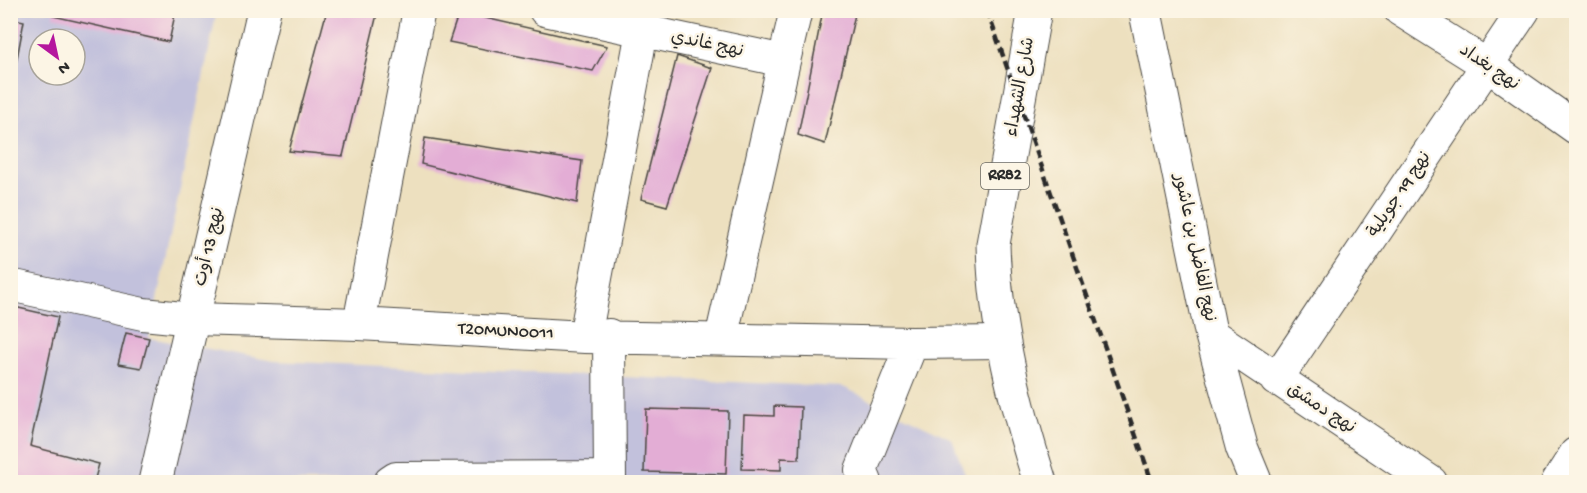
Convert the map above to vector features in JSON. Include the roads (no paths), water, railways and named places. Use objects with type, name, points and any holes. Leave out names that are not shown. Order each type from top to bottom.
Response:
[{"type":"main road","name":"نهج 13 أوت","points":[[155,483],[264,10]]},
{"type":"main road","name":"شارع الشهداء","points":[[1004,342],[994,279],[993,244],[1035,10]]},
{"type":"main road","name":"RR82","points":[[1004,342],[1040,483]]},
{"type":"main road","points":[[1558,483],[1576,454]]},
{"type":"street","points":[[358,324],[419,10]]},
{"type":"street","name":"نهج غاندي","points":[[545,10],[784,61]]},
{"type":"street","points":[[721,339],[796,10]]},
{"type":"street","name":"نهج الفاضل بن عاشور","points":[[1145,10],[1211,334],[1242,448],[1256,483]]},
{"type":"street","name":"نهج بغداد","points":[[1400,10],[1487,65],[1576,128]]},
{"type":"street","name":"نهج 19 جويلية","points":[[1276,380],[1524,10]]},
{"type":"street","points":[[390,483],[396,478],[610,480],[597,336],[642,31]]},
{"type":"street","name":"T20MUN0011","points":[[10,285],[143,314],[194,319],[358,324],[597,336],[912,343],[1004,342]]},
{"type":"street","name":"نهج دمشق","points":[[1211,334],[1431,483]]},
{"type":"street","points":[[858,478],[912,343]]},
{"type":"railway","points":[[987,10],[1152,482]]}]
